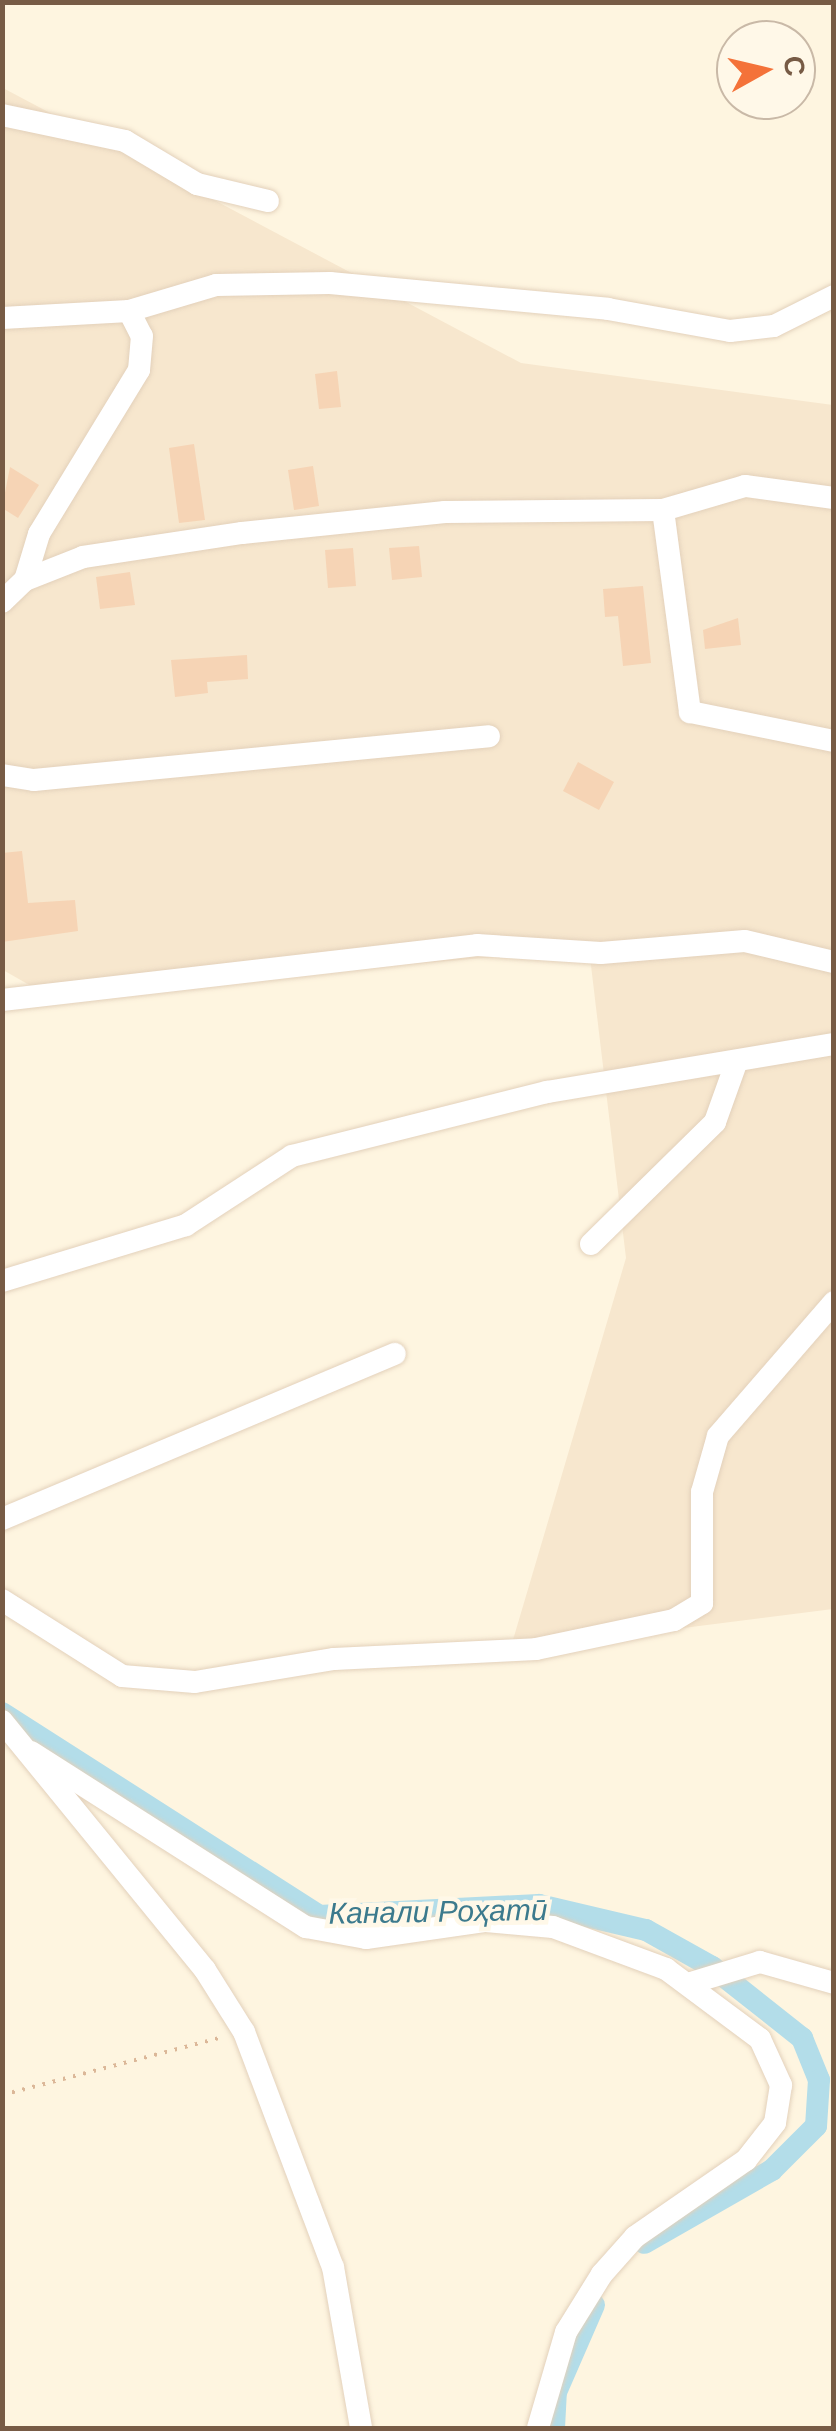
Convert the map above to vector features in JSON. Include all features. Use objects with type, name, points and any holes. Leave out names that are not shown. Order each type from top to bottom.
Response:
[{"type":"street","points":[[2,115],[125,141],[197,184],[268,201]]},
{"type":"street","points":[[2,318],[129,310],[216,285],[330,283],[608,309],[730,331],[774,326],[834,296]]},
{"type":"street","points":[[25,580],[39,534],[139,370],[142,336],[129,310]]},
{"type":"street","points":[[2,602],[25,580],[83,556],[242,533],[444,512],[663,510],[745,486],[834,498]]},
{"type":"street","points":[[663,510],[690,712],[834,742]]},
{"type":"street","points":[[2,774],[34,780],[489,736]]},
{"type":"street","points":[[2,1000],[477,945],[601,953],[744,941],[834,962]]},
{"type":"street","points":[[2,1282],[186,1226],[292,1156],[547,1092],[735,1066],[834,1044]]},
{"type":"street","points":[[591,1244],[715,1122],[735,1066]]},
{"type":"street","points":[[2,1600],[108,1670],[177,1681],[239,1680],[334,1659],[517,1651],[674,1620],[702,1603],[702,1492],[718,1436],[834,1302]]},
{"type":"street","points":[[2,1519],[396,1354]]},
{"type":"street","points":[[2,1720],[31,1752],[244,2032],[333,2267],[361,2428]]},
{"type":"street","points":[[31,1752],[306,1926],[366,1938],[516,1921],[588,1937],[709,1974],[760,1962],[834,1983]]},
{"type":"street","points":[[538,2428],[566,2332],[602,2274],[635,2238],[746,2160],[780,2108],[776,2067],[760,2039],[709,1974]]},
{"type":"path","points":[[2,2095],[244,2032]]},
{"type":"shaded area","points":[[3,88],[521,363],[833,405],[833,1609],[510,1650],[626,1258],[589,949],[47,995],[3,970]]},
{"type":"building","points":[[337,371],[341,407],[319,409],[315,374]]},
{"type":"building","points":[[194,444],[205,520],[179,523],[169,448]]},
{"type":"building","points":[[313,466],[319,506],[294,510],[288,470]]},
{"type":"building","points":[[10,467],[39,485],[18,518],[2,508]]},
{"type":"building","points":[[419,546],[422,577],[392,580],[389,548]]},
{"type":"building","points":[[353,548],[356,586],[328,588],[325,550]]},
{"type":"building","points":[[130,572],[135,605],[100,609],[96,577]]},
{"type":"building","points":[[643,586],[651,663],[623,666],[618,616],[605,617],[603,589]]},
{"type":"building","points":[[738,618],[741,645],[705,649],[703,630]]},
{"type":"building","points":[[247,655],[248,679],[207,682],[208,693],[175,697],[171,660]]},
{"type":"building","points":[[578,762],[614,782],[599,810],[563,791]]},
{"type":"building","points":[[22,851],[28,903],[75,900],[78,931],[2,942],[2,853]]},
{"type":"waterway","name":"Канали Роҳатӣ","points":[[2,1713],[319,1916],[539,1905],[646,1930],[712,1967],[802,2038],[819,2080],[816,2126],[772,2170],[644,2243]]},
{"type":"waterway","name":"Канали Роҳатӣ","points":[[554,2428],[556,2392],[594,2305]]}]
